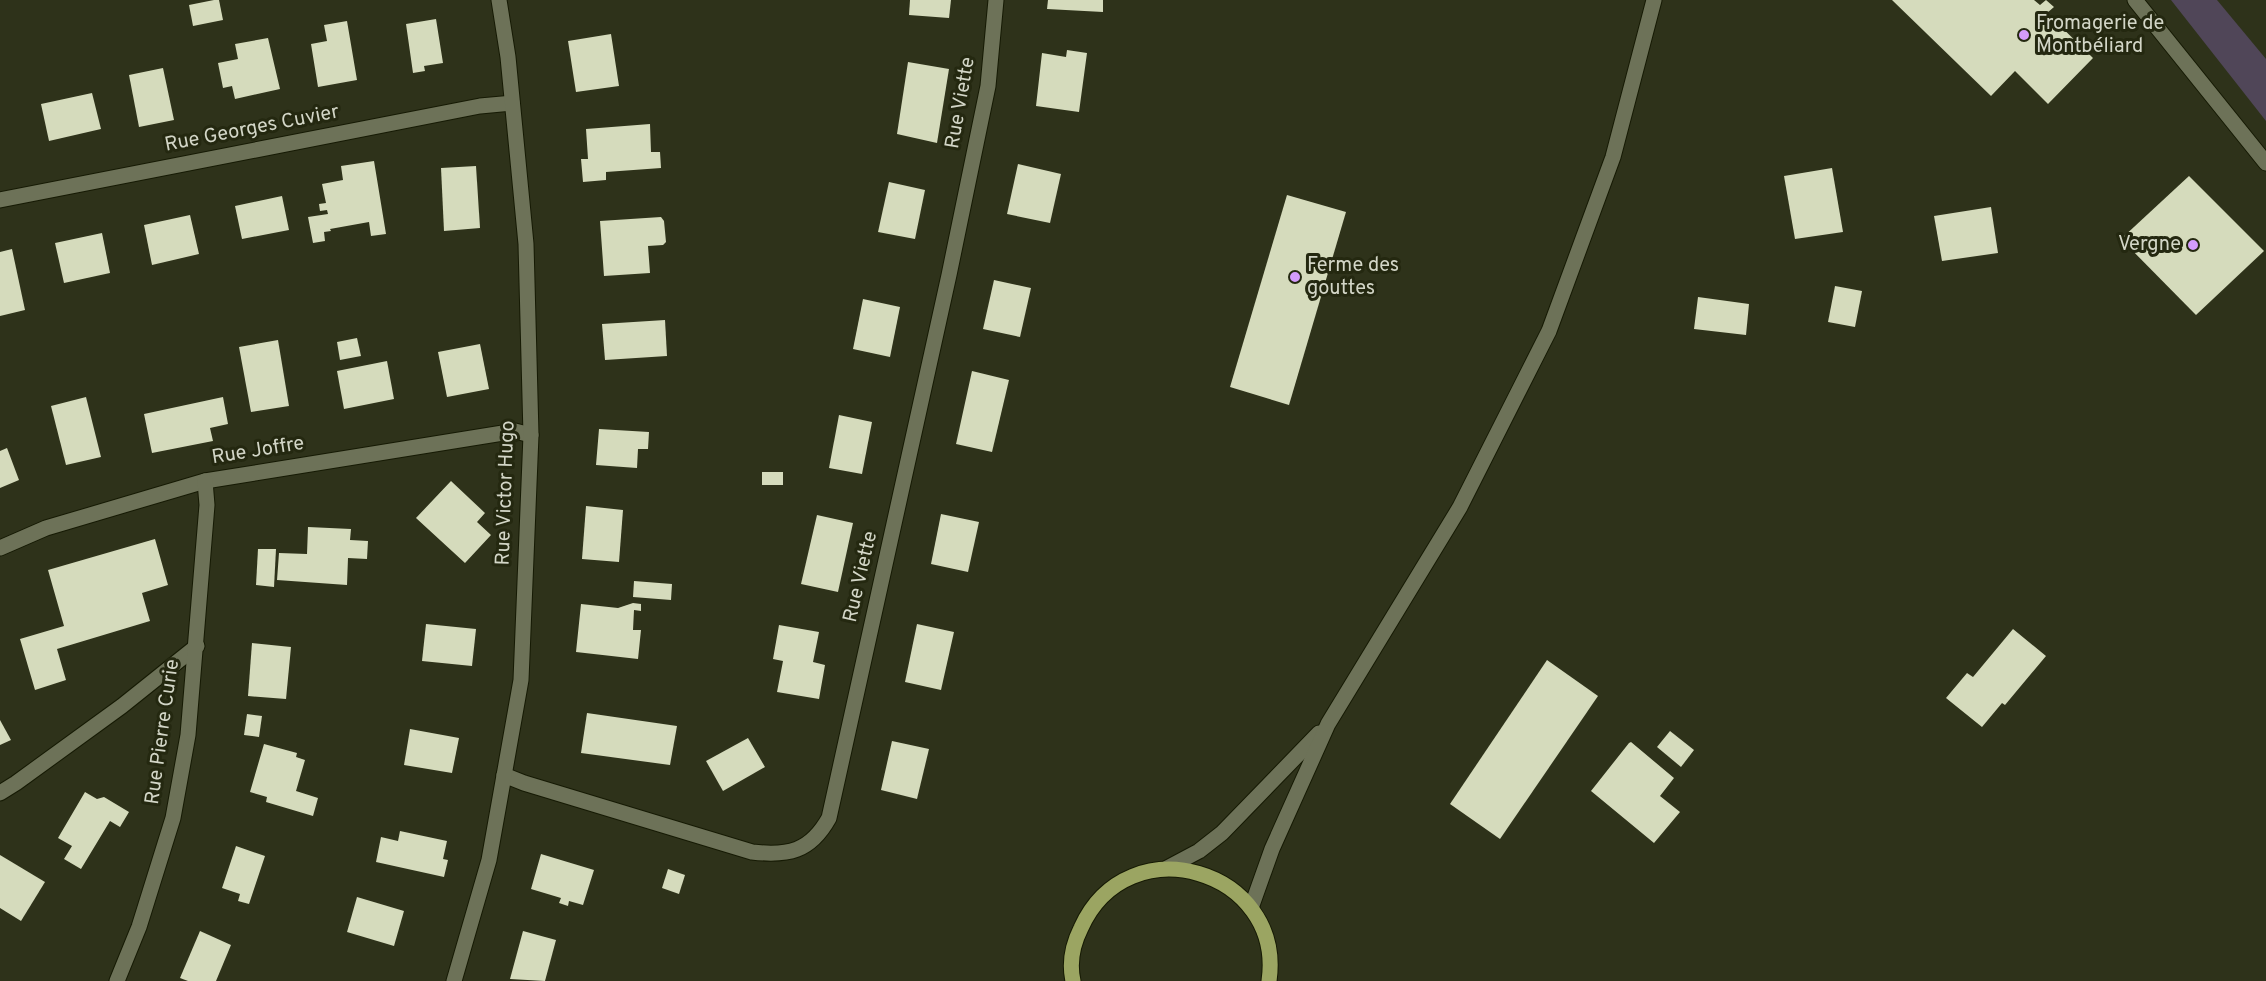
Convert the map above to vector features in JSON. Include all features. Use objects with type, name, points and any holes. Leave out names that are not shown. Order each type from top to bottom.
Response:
[{"type":"main road","points":[[1073,981],[1071,974],[1074,942],[1087,914],[1108,890],[1136,874],[1167,868],[1198,872],[1208,876],[1227,886],[1251,908],[1266,936],[1271,967],[1269,981]]},
{"type":"street","name":"Rue Victor Hugo","points":[[454,981],[489,860],[520,680],[531,435],[525,244],[512,102],[499,0]]},
{"type":"street","name":"Rue Viette","points":[[504,774],[524,783],[752,852],[778,855],[800,849],[821,833],[829,818],[950,275],[988,86],[996,0]]},
{"type":"street","points":[[1251,908],[1272,849],[1328,724],[1460,507],[1549,331],[1612,157],[1654,0]]},
{"type":"street","points":[[2135,0],[2266,163]]},
{"type":"street","name":"Rue Georges Cuvier","points":[[0,200],[480,106],[512,102]]},
{"type":"street","name":"Rue Joffre","points":[[0,548],[46,528],[206,481],[516,431],[531,435]]},
{"type":"street","name":"Rue Pierre Curie","points":[[117,981],[139,927],[173,818],[188,735],[207,506],[206,481]]},
{"type":"street","points":[[0,793],[122,706],[197,646]]},
{"type":"street","points":[[1167,868],[1199,851],[1222,833],[1328,724]]},
{"type":"shaded area","points":[[2171,0],[2217,0],[2266,59],[2266,121]]},
{"type":"building","points":[[219,0],[223,20],[193,26],[189,5]]},
{"type":"building","points":[[910,0],[951,0],[949,18],[909,15]]},
{"type":"building","points":[[1048,0],[1103,0],[1103,12],[1047,9]]},
{"type":"building","name":"Fromagerie de Montbéliard","points":[[1892,0],[2034,0],[2040,5],[2046,0],[2054,7],[2047,13],[2093,58],[2048,104],[2015,71],[1991,96]]},
{"type":"building","points":[[436,19],[443,63],[424,66],[425,71],[413,73],[406,24]]},
{"type":"building","points":[[347,21],[357,80],[318,87],[311,44],[327,41],[324,25]]},
{"type":"building","points":[[611,34],[619,86],[576,92],[568,41]]},
{"type":"building","points":[[268,38],[280,89],[235,99],[232,86],[223,88],[218,63],[238,59],[235,44]]},
{"type":"building","points":[[1067,50],[1087,53],[1079,112],[1036,106],[1042,53],[1066,57]]},
{"type":"building","points":[[908,62],[949,69],[937,143],[897,134]]},
{"type":"building","points":[[163,68],[174,120],[139,127],[129,75]]},
{"type":"building","points":[[92,93],[101,129],[49,141],[41,104]]},
{"type":"building","points":[[650,124],[651,152],[660,152],[661,168],[606,172],[606,180],[583,182],[581,159],[588,159],[586,129]]},
{"type":"building","points":[[374,161],[386,234],[371,236],[369,222],[330,229],[331,231],[324,232],[325,241],[313,243],[308,217],[328,214],[327,210],[320,211],[319,204],[326,203],[322,184],[343,180],[341,166]]},
{"type":"building","points":[[1018,164],[1061,174],[1050,223],[1007,214]]},
{"type":"building","points":[[476,166],[480,228],[444,231],[441,168]]},
{"type":"building","points":[[1832,168],[1843,232],[1795,239],[1784,176]]},
{"type":"building","name":"Vergne","points":[[2189,176],[2264,251],[2196,315],[2121,239]]},
{"type":"building","points":[[889,182],[925,190],[915,239],[878,232]]},
{"type":"building","name":"Ferme des gouttes","points":[[1287,195],[1346,212],[1289,405],[1230,387]]},
{"type":"building","points":[[282,196],[289,230],[242,239],[235,206]]},
{"type":"building","points":[[1991,207],[1998,253],[1942,261],[1934,216]]},
{"type":"building","points":[[190,215],[199,254],[152,265],[144,225]]},
{"type":"building","points":[[661,217],[664,221],[666,242],[663,245],[648,246],[650,273],[604,276],[600,221]]},
{"type":"building","points":[[102,233],[110,273],[64,283],[55,243]]},
{"type":"building","points":[[12,249],[25,310],[0,316],[0,252]]},
{"type":"building","points":[[994,280],[1031,288],[1020,337],[983,329]]},
{"type":"building","points":[[1835,286],[1862,291],[1855,327],[1828,322]]},
{"type":"building","points":[[1698,297],[1749,304],[1746,335],[1694,329]]},
{"type":"building","points":[[863,299],[900,307],[890,357],[853,349]]},
{"type":"building","points":[[665,320],[667,356],[605,360],[602,324]]},
{"type":"building","points":[[357,338],[361,356],[340,360],[337,342]]},
{"type":"building","points":[[278,340],[289,406],[251,412],[239,347]]},
{"type":"building","points":[[480,344],[489,389],[447,397],[438,352]]},
{"type":"building","points":[[387,361],[394,399],[344,409],[337,371]]},
{"type":"building","points":[[972,371],[1009,380],[992,452],[956,444]]},
{"type":"building","points":[[86,397],[101,457],[66,465],[51,406]]},
{"type":"building","points":[[223,397],[228,424],[210,428],[213,441],[152,453],[144,414]]},
{"type":"building","points":[[839,415],[872,422],[862,474],[829,468]]},
{"type":"building","points":[[599,429],[649,432],[648,449],[638,449],[637,468],[596,465]]},
{"type":"building","points":[[7,448],[19,480],[0,488],[0,451]]},
{"type":"building","points":[[762,472],[783,472],[783,485],[762,485]]},
{"type":"building","points":[[451,481],[485,513],[477,522],[491,535],[465,563],[416,518]]},
{"type":"building","points":[[586,506],[623,510],[619,562],[582,559]]},
{"type":"building","points":[[941,514],[979,522],[968,572],[931,564]]},
{"type":"building","points":[[817,515],[853,523],[838,592],[801,584]]},
{"type":"building","points":[[308,527],[351,529],[350,540],[368,541],[367,559],[348,558],[347,585],[277,580],[279,553],[307,554]]},
{"type":"building","points":[[155,539],[168,585],[142,593],[150,621],[57,649],[66,680],[35,690],[20,639],[64,626],[48,570]]},
{"type":"building","points":[[258,549],[276,549],[274,587],[256,585]]},
{"type":"building","points":[[634,581],[672,584],[671,600],[633,597]]},
{"type":"building","points":[[633,603],[641,604],[641,611],[634,610],[633,630],[641,630],[638,659],[576,652],[581,604],[618,608]]},
{"type":"building","points":[[426,624],[476,629],[472,666],[422,661]]},
{"type":"building","points":[[917,624],[954,632],[941,690],[905,682]]},
{"type":"building","points":[[779,625],[819,632],[813,662],[825,665],[819,699],[777,692],[783,661],[773,659]]},
{"type":"building","points":[[2013,629],[2046,656],[2005,705],[2002,703],[1982,727],[1946,698],[1967,673],[1973,677]]},
{"type":"building","points":[[252,643],[291,647],[286,699],[248,696]]},
{"type":"building","points":[[1547,660],[1598,696],[1500,839],[1450,804]]},
{"type":"building","points":[[587,713],[677,726],[670,765],[581,753]]},
{"type":"building","points":[[247,714],[262,716],[259,737],[244,735]]},
{"type":"building","points":[[0,720],[11,740],[0,745]]},
{"type":"building","points":[[410,729],[459,738],[452,773],[404,765]]},
{"type":"building","points":[[1670,731],[1694,750],[1681,767],[1657,747]]},
{"type":"building","points":[[748,738],[765,767],[723,791],[706,761]]},
{"type":"building","points":[[892,741],[929,749],[917,799],[881,790]]},
{"type":"building","points":[[1631,742],[1674,778],[1660,796],[1680,812],[1654,843],[1591,791]]},
{"type":"building","points":[[264,744],[297,753],[296,757],[305,760],[296,791],[318,798],[313,816],[266,802],[267,797],[250,792]]},
{"type":"building","points":[[85,792],[97,799],[104,797],[129,812],[120,827],[110,821],[81,869],[64,859],[72,846],[58,838]]},
{"type":"building","points":[[400,831],[447,841],[443,859],[448,860],[444,877],[376,862],[381,837],[398,841]]},
{"type":"building","points":[[236,846],[265,856],[249,904],[238,901],[240,894],[222,888]]},
{"type":"building","points":[[541,854],[594,870],[583,905],[569,901],[568,906],[559,903],[561,898],[531,889]]},
{"type":"building","points":[[0,855],[45,882],[21,921],[0,908]]},
{"type":"building","points":[[668,869],[685,875],[679,894],[662,888]]},
{"type":"building","points":[[357,897],[404,911],[394,946],[347,932]]},
{"type":"building","points":[[200,931],[231,945],[216,981],[188,981],[180,978]]},
{"type":"building","points":[[523,931],[556,940],[545,981],[510,979]]},
{"type":"place","name":"Fromagerie de Montbéliard","points":[[2024,35]]},
{"type":"place","name":"Vergne","points":[[2193,245]]},
{"type":"place","name":"Ferme des gouttes","points":[[1295,277]]}]
